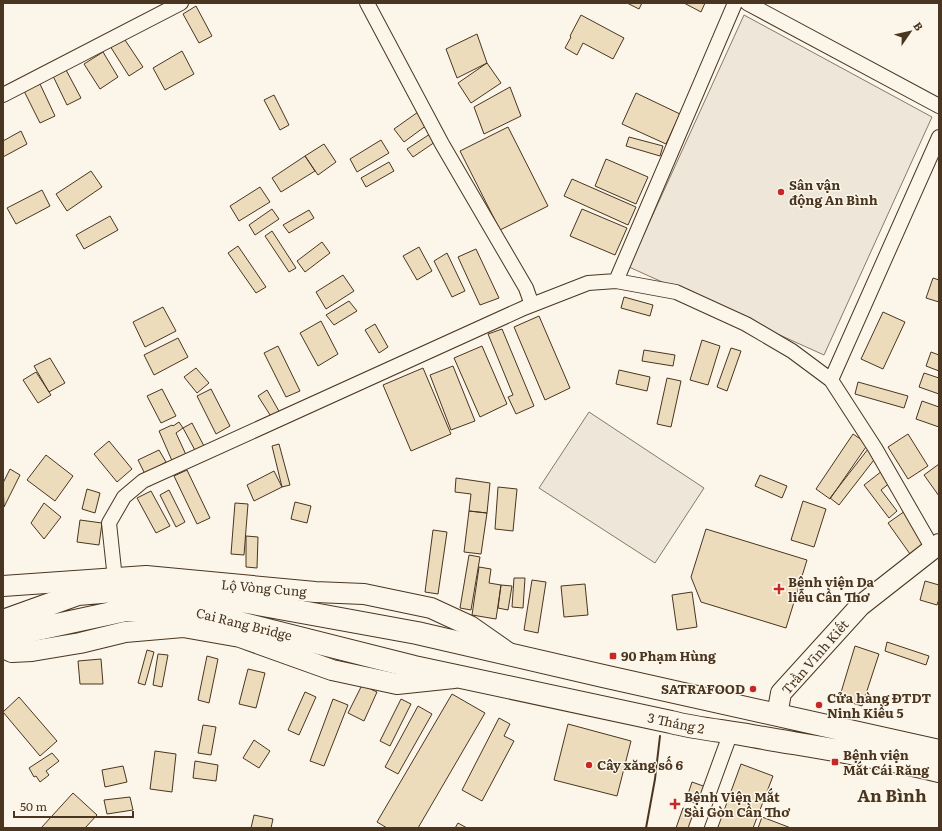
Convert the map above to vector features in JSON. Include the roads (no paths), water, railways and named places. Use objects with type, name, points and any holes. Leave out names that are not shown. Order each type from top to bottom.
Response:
[{"type":"highway","name":"Cai Rang Bridge","points":[[3,621],[78,594],[136,589],[202,594],[417,633],[512,655]]},
{"type":"highway","name":"Cai Rang Bridge","points":[[3,644],[33,630],[126,610],[192,611],[414,667]]},
{"type":"highway","points":[[512,655],[939,751]]},
{"type":"highway","name":"3 Tháng 2","points":[[414,667],[693,728],[731,732],[892,760],[939,771]]},
{"type":"main road","name":"Trần Vĩnh Kiết","points":[[777,715],[781,693],[860,606],[936,546]]},
{"type":"main road","name":"Lộ Vòng Cung","points":[[3,586],[146,576],[315,592],[364,594],[431,608],[470,626],[512,655]]},
{"type":"main road","points":[[3,648],[12,652],[32,651],[80,643],[124,632],[183,627],[240,637],[332,670],[397,684],[462,678]]},
{"type":"street","points":[[3,95],[181,3]]},
{"type":"street","points":[[368,3],[442,144],[526,288],[532,305]]},
{"type":"street","points":[[616,281],[735,3]]},
{"type":"street","points":[[747,3],[939,106]]},
{"type":"street","points":[[831,380],[939,137]]},
{"type":"street","points":[[116,579],[109,523],[124,497],[143,481],[532,305],[588,283],[616,281],[676,292],[746,324],[792,351],[831,380],[936,546]]},
{"type":"street","points":[[696,828],[731,732]]},
{"type":"place","name":"Sân vận động An Bình","points":[[781,192]]},
{"type":"place","name":"Bệnh viện Da liễu Cần Thơ","points":[[779,589]]},
{"type":"place","name":"90 Phạm Hùng","points":[[613,656]]},
{"type":"place","name":"SATRAFOOD","points":[[753,689]]},
{"type":"place","name":"Cửa hàng ĐTDT Ninh Kiều 5","points":[[819,705]]},
{"type":"place","name":"Bệnh viện Mắt Cái Răng","points":[[835,762]]},
{"type":"place","name":"Cây xăng số 6","points":[[589,765]]},
{"type":"place","name":"Bệnh Viện Mắt Sài Gòn Cần Thơ","points":[[675,804]]},
{"type":"district","name":"An Bình","points":[[892,796]]}]
